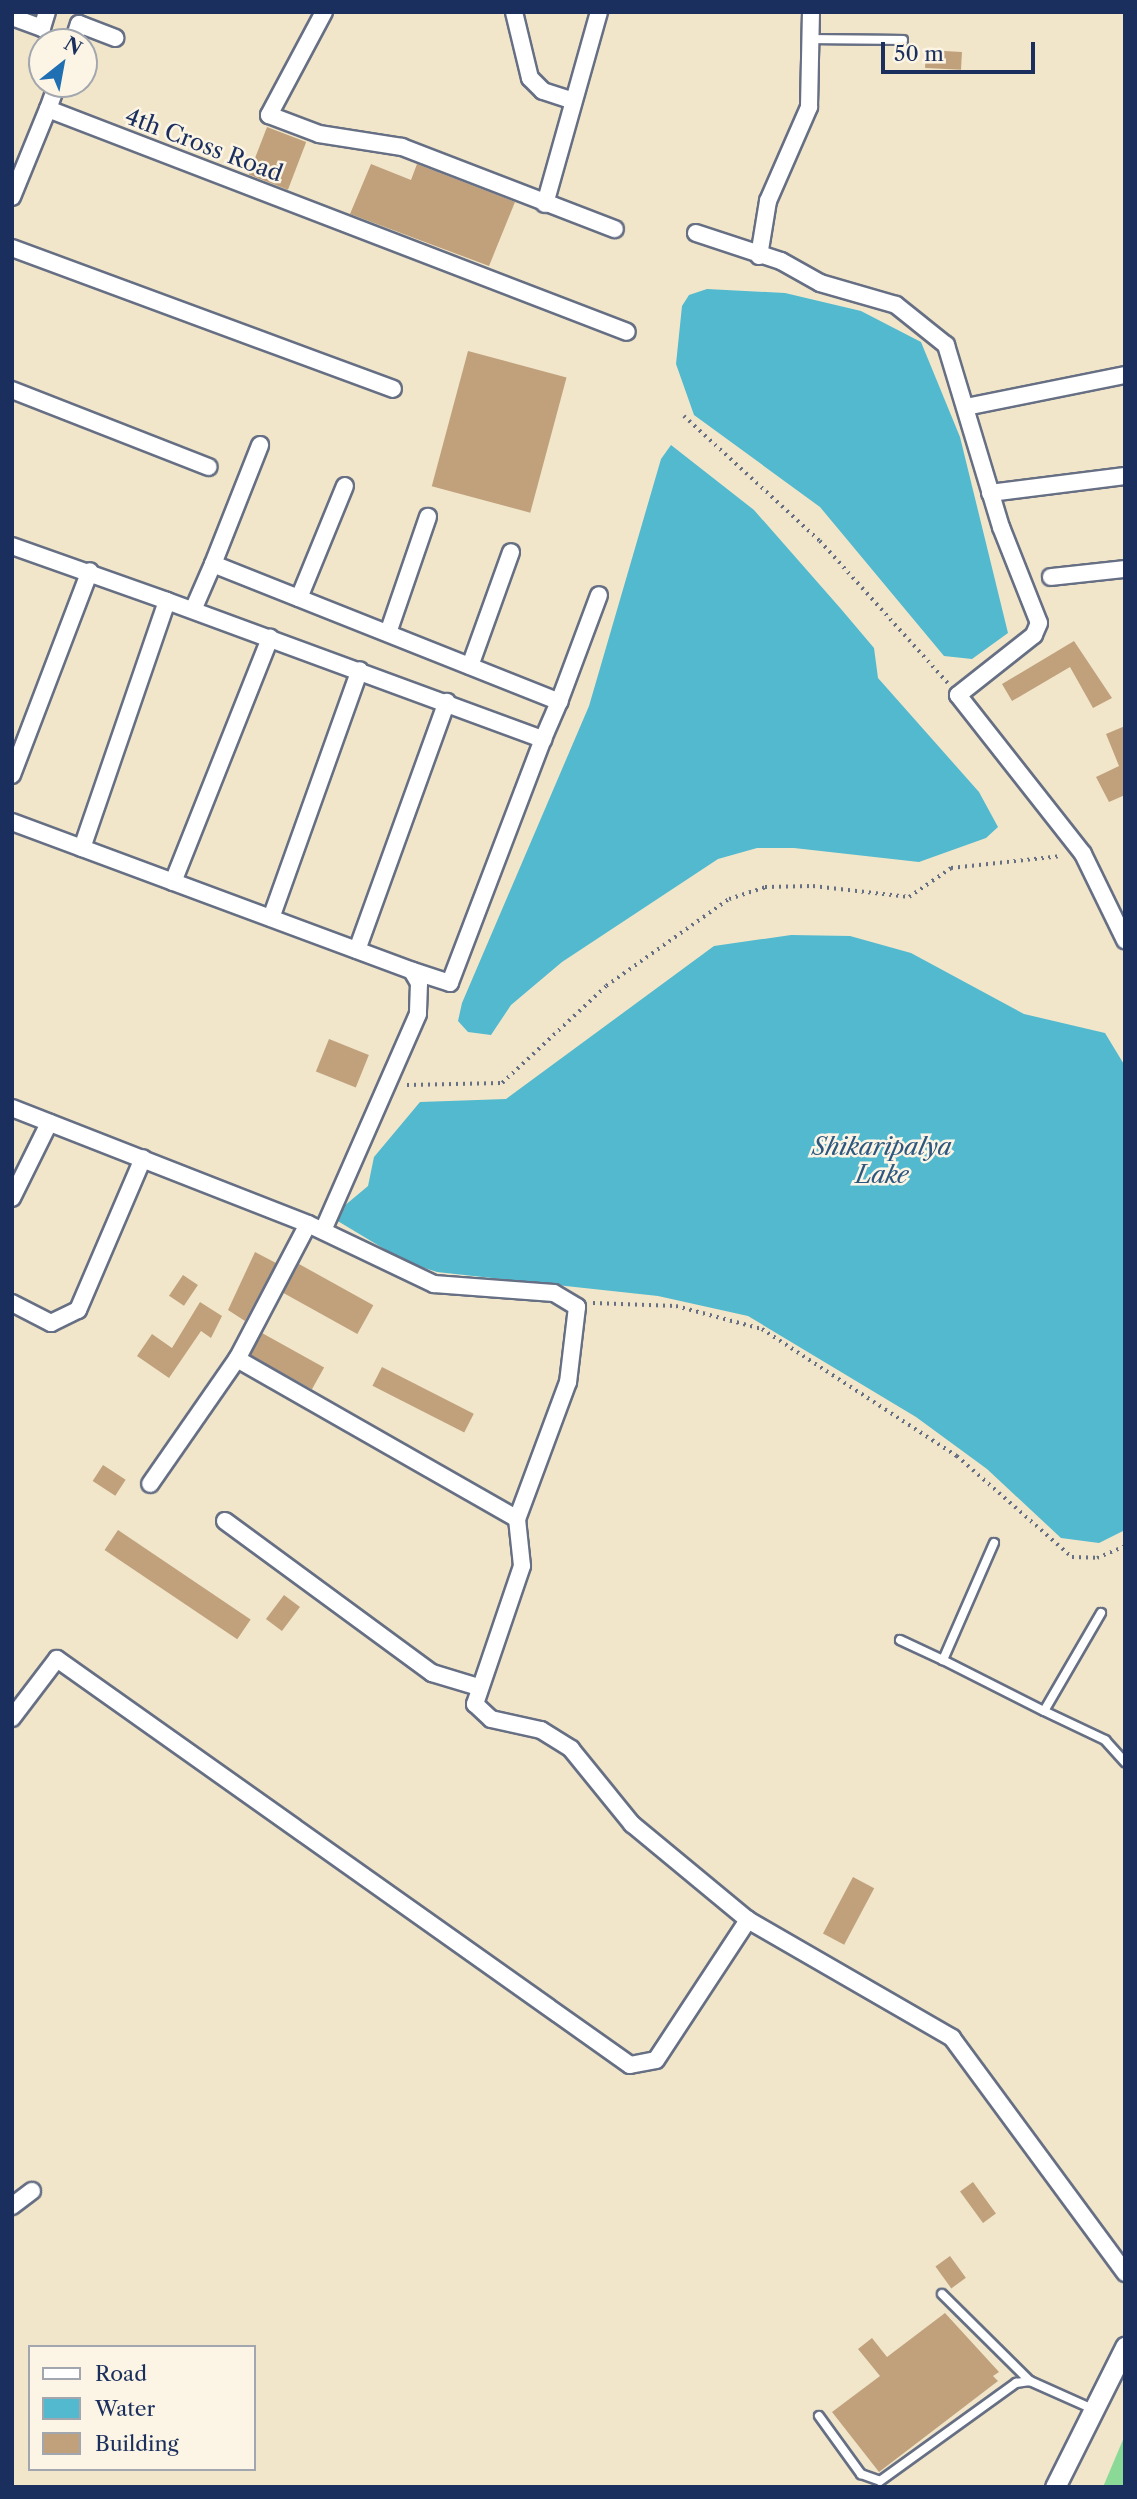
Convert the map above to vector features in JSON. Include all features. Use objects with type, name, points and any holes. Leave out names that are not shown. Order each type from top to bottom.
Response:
[{"type":"street","points":[[12,16],[42,27],[47,12]]},
{"type":"street","points":[[324,12],[269,115],[318,134],[401,147],[615,229]]},
{"type":"street","points":[[514,12],[530,78],[543,91],[573,101]]},
{"type":"street","points":[[545,204],[599,12]]},
{"type":"street","points":[[759,256],[768,201],[809,107],[811,12]]},
{"type":"street","points":[[98,31],[115,38]]},
{"type":"street","points":[[12,197],[52,98]]},
{"type":"street","name":"4th Cross Road","points":[[48,109],[627,332]]},
{"type":"street","points":[[696,233],[918,318],[946,345],[990,493],[1039,623],[1034,635],[958,695],[1083,854],[1125,940]]},
{"type":"street","points":[[12,248],[393,389]]},
{"type":"street","points":[[966,407],[1125,375]]},
{"type":"street","points":[[12,390],[208,467]]},
{"type":"street","points":[[193,610],[260,445]]},
{"type":"street","points":[[990,493],[1125,476]]},
{"type":"street","points":[[299,598],[345,486]]},
{"type":"street","points":[[388,634],[428,517]]},
{"type":"street","points":[[12,547],[90,571],[543,739]]},
{"type":"street","points":[[470,666],[511,552]]},
{"type":"street","points":[[213,564],[559,702]]},
{"type":"street","points":[[1051,577],[1125,569]]},
{"type":"street","points":[[12,775],[90,571]]},
{"type":"street","points":[[12,822],[450,983],[599,595]]},
{"type":"street","points":[[82,848],[167,601]]},
{"type":"street","points":[[173,882],[270,638]]},
{"type":"street","points":[[271,918],[360,670]]},
{"type":"street","points":[[357,950],[447,702]]},
{"type":"street","points":[[150,1484],[237,1359],[315,1227],[418,1014],[419,983],[412,971]]},
{"type":"street","points":[[12,1108],[315,1227],[434,1283],[554,1293],[577,1307],[568,1381],[517,1519],[522,1566],[478,1687],[478,1711],[541,1730],[571,1749],[632,1824],[748,1920],[952,2038],[1125,2273]]},
{"type":"street","points":[[12,1198],[49,1123]]},
{"type":"street","points":[[12,1303],[51,1323],[78,1310],[143,1158]]},
{"type":"street","points":[[237,1359],[517,1519]]},
{"type":"street","points":[[225,1521],[432,1673],[478,1687]]},
{"type":"street","points":[[12,1718],[57,1660],[630,2065],[656,2060],[748,1920]]},
{"type":"street","points":[[12,2206],[32,2191]]},
{"type":"street","points":[[1055,2487],[1125,2347]]},
{"type":"lane","points":[[810,39],[903,40]]},
{"type":"lane","points":[[943,1660],[994,1543]]},
{"type":"lane","points":[[1044,1710],[1101,1613]]},
{"type":"lane","points":[[901,1640],[1105,1741],[1125,1762]]},
{"type":"lane","points":[[942,2294],[1030,2381],[1094,2409]]},
{"type":"lane","points":[[819,2416],[861,2474],[880,2481],[1016,2383],[1030,2381]]},
{"type":"path","points":[[684,416],[820,541],[958,695]]},
{"type":"path","points":[[383,1086],[502,1083],[655,947],[729,899],[765,887],[909,897],[951,868],[1083,854]]},
{"type":"path","points":[[577,1307],[676,1306],[762,1329],[957,1456],[1072,1557],[1097,1559],[1125,1546]]},
{"type":"green space","points":[[1125,2435],[1125,2487],[1103,2487]]},
{"type":"water","points":[[707,289],[785,293],[861,311],[921,342],[960,437],[1008,633],[972,659],[944,656],[820,507],[694,415],[676,364],[682,306],[689,295]]},
{"type":"water","points":[[671,445],[754,510],[841,609],[874,648],[878,678],[979,792],[998,827],[986,838],[919,862],[794,848],[757,848],[718,859],[562,962],[511,1005],[491,1035],[468,1032],[458,1021],[462,1003],[589,706],[661,459]]},
{"type":"water","name":"Shikaripalya Lake","points":[[791,935],[850,936],[911,953],[1024,1014],[1105,1033],[1125,1066],[1125,1530],[1099,1543],[1061,1538],[987,1469],[916,1417],[748,1316],[658,1296],[437,1272],[406,1262],[331,1217],[368,1186],[374,1157],[420,1102],[506,1099],[714,946]]},
{"type":"building","points":[[926,50],[962,52],[961,70],[925,68]]},
{"type":"building","points":[[267,127],[306,142],[288,190],[249,175]]},
{"type":"building","points":[[371,164],[411,180],[417,164],[515,202],[489,266],[350,214]]},
{"type":"building","points":[[468,351],[567,377],[530,513],[432,486]]},
{"type":"building","points":[[1074,641],[1112,698],[1093,708],[1070,667],[1012,701],[1002,684]]},
{"type":"building","points":[[1125,726],[1125,795],[1109,802],[1096,777],[1119,766],[1106,734]]},
{"type":"building","points":[[329,1039],[369,1055],[356,1088],[316,1071]]},
{"type":"building","points":[[255,1252],[276,1263],[245,1321],[228,1310]]},
{"type":"building","points":[[299,1264],[373,1305],[357,1334],[283,1293]]},
{"type":"building","points":[[183,1275],[198,1285],[184,1306],[169,1296]]},
{"type":"building","points":[[200,1302],[222,1316],[211,1338],[201,1331],[169,1378],[137,1356],[152,1334],[172,1348]]},
{"type":"building","points":[[262,1333],[324,1367],[312,1389],[250,1355]]},
{"type":"building","points":[[382,1367],[474,1414],[464,1432],[372,1386]]},
{"type":"building","points":[[103,1465],[126,1480],[115,1496],[93,1481]]},
{"type":"building","points":[[118,1530],[251,1619],[237,1639],[105,1550]]},
{"type":"building","points":[[284,1595],[300,1607],[282,1631],[266,1619]]},
{"type":"building","points":[[853,1877],[874,1888],[844,1945],[823,1934]]},
{"type":"building","points":[[973,2182],[996,2214],[983,2223],[960,2191]]},
{"type":"building","points":[[950,2256],[966,2278],[951,2288],[935,2267]]},
{"type":"building","points":[[945,2313],[999,2372],[993,2376],[998,2381],[879,2472],[832,2412],[880,2376],[858,2349],[872,2338],[887,2357]]}]
